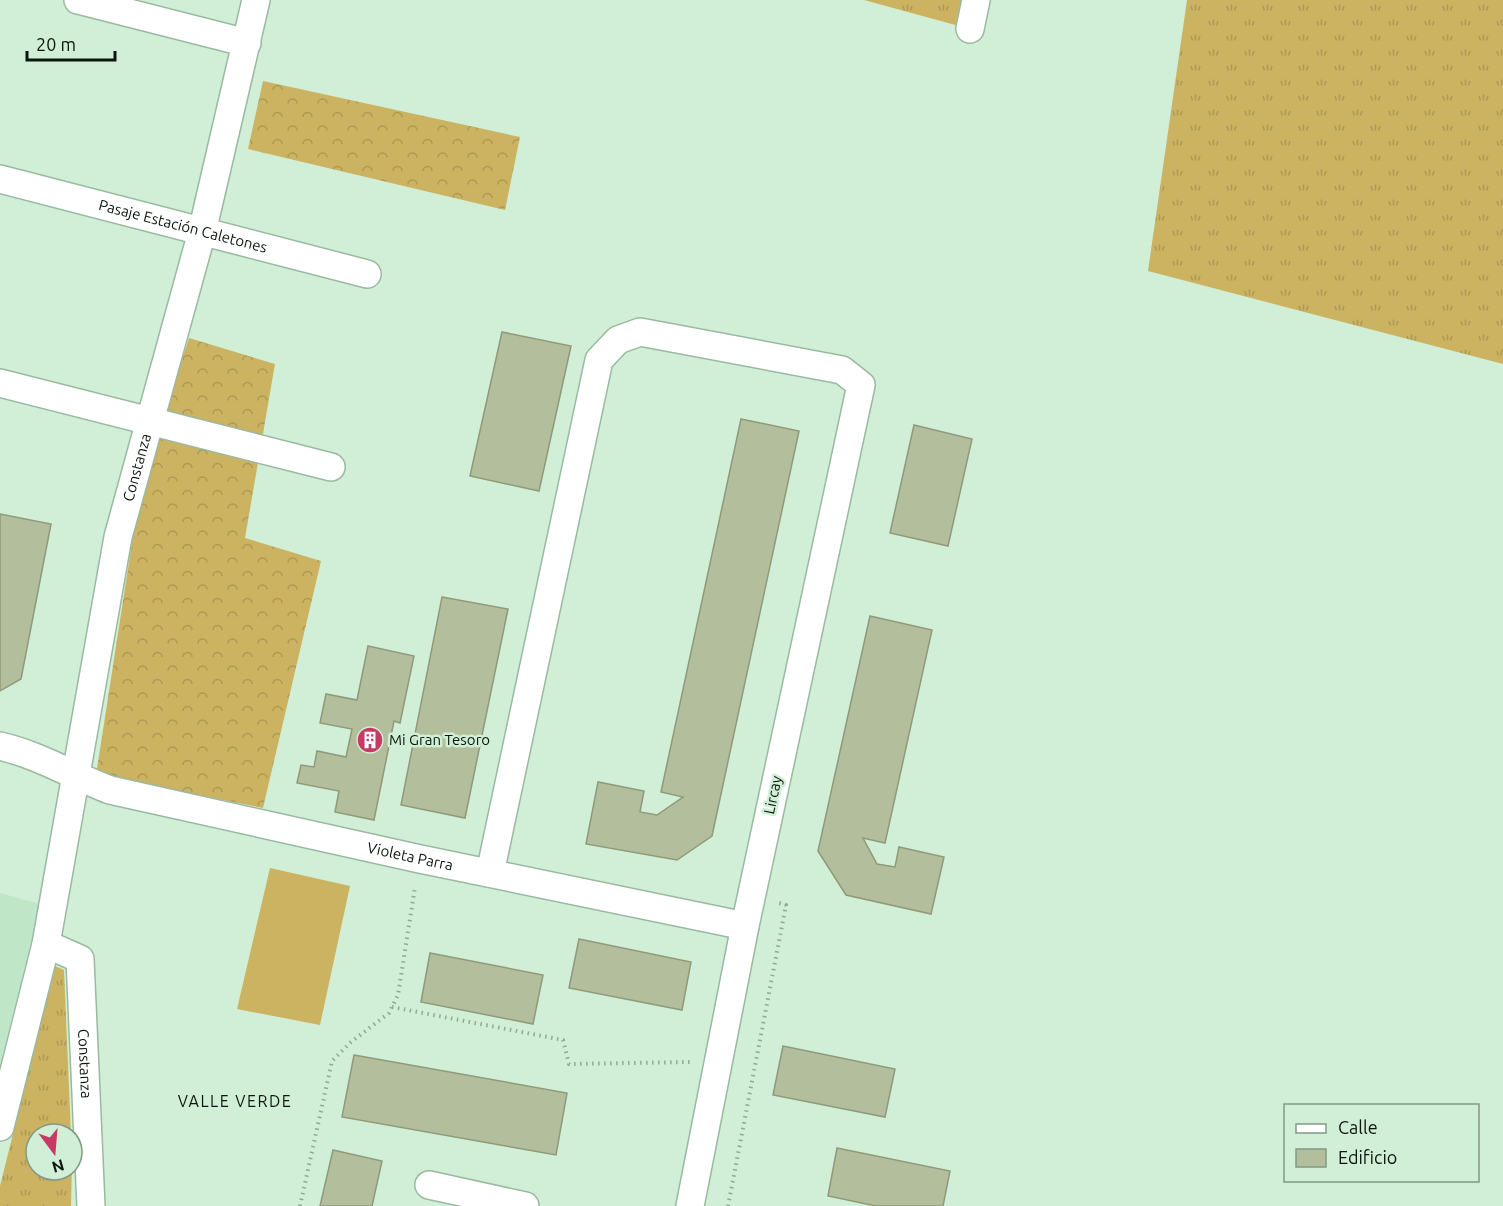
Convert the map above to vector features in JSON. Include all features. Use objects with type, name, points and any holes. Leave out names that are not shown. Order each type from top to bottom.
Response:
[{"type":"street","points":[[78,0],[247,43]]},
{"type":"street","name":"Constanza","points":[[0,1127],[46,944],[78,778],[118,537],[202,232],[256,0]]},
{"type":"street","points":[[970,29],[976,0]]},
{"type":"street","name":"Pasaje Estación Caletones","points":[[0,179],[367,274]]},
{"type":"street","name":"Lircay","points":[[490,873],[599,360],[618,340],[640,332],[842,370],[861,385],[745,926],[692,1206]]},
{"type":"street","points":[[0,383],[331,467]]},
{"type":"street","name":"Violeta Parra","points":[[0,746],[41,758],[78,778],[110,790],[420,859],[745,926]]},
{"type":"street","name":"Constanza","points":[[46,944],[80,959],[91,1206]]},
{"type":"street","points":[[429,1185],[525,1206]]},
{"type":"path","points":[[300,1206],[332,1060],[351,1042],[389,1013],[398,995],[420,859]]},
{"type":"path","points":[[392,1007],[563,1040],[569,1064],[718,1061]]},
{"type":"shaded area","points":[[0,893],[40,904],[0,1064]]},
{"type":"green space","points":[[864,0],[976,0],[970,29]]},
{"type":"green space","points":[[1187,0],[1503,0],[1503,364],[1148,271]]},
{"type":"green space","points":[[263,81],[520,137],[505,210],[248,149]]},
{"type":"green space","points":[[189,338],[275,364],[245,538],[321,561],[263,808],[96,775],[134,530],[162,421]]},
{"type":"green space","points":[[270,868],[350,886],[320,1025],[237,1009]]},
{"type":"green space","points":[[55,966],[64,970],[70,1122],[24,1122],[24,1182],[72,1182],[71,1206],[0,1206],[0,1186]]},
{"type":"building","points":[[502,332],[571,346],[539,491],[470,476]]},
{"type":"building","points":[[741,419],[799,431],[712,836],[677,860],[586,844],[598,782],[644,791],[640,812],[657,815],[683,797],[661,792]]},
{"type":"building","points":[[914,425],[972,439],[948,546],[890,533]]},
{"type":"building","points":[[0,514],[51,524],[21,679],[0,691]]},
{"type":"building","points":[[442,597],[508,609],[465,818],[401,805]]},
{"type":"building","points":[[870,616],[932,630],[885,843],[863,838],[877,864],[895,867],[899,847],[944,857],[931,914],[846,895],[818,851]]},
{"type":"building","name":"Mi Gran Tesoro","points":[[368,646],[414,656],[400,723],[394,721],[374,820],[335,812],[339,791],[297,783],[301,765],[314,767],[317,751],[346,757],[352,729],[320,723],[326,694],[357,700]]},
{"type":"building","points":[[579,939],[691,962],[682,1010],[569,988]]},
{"type":"building","points":[[430,953],[543,975],[533,1024],[421,1002]]},
{"type":"building","points":[[783,1046],[895,1069],[885,1117],[773,1095]]},
{"type":"building","points":[[354,1055],[567,1093],[556,1155],[342,1117]]},
{"type":"building","points":[[837,1148],[950,1171],[943,1206],[876,1206],[828,1196]]},
{"type":"building","points":[[333,1150],[382,1161],[372,1206],[320,1206]]},
{"type":"place","name":"Mi Gran Tesoro","points":[[370,740]]},
{"type":"district","name":"VALLE VERDE","points":[[235,1101]]}]
